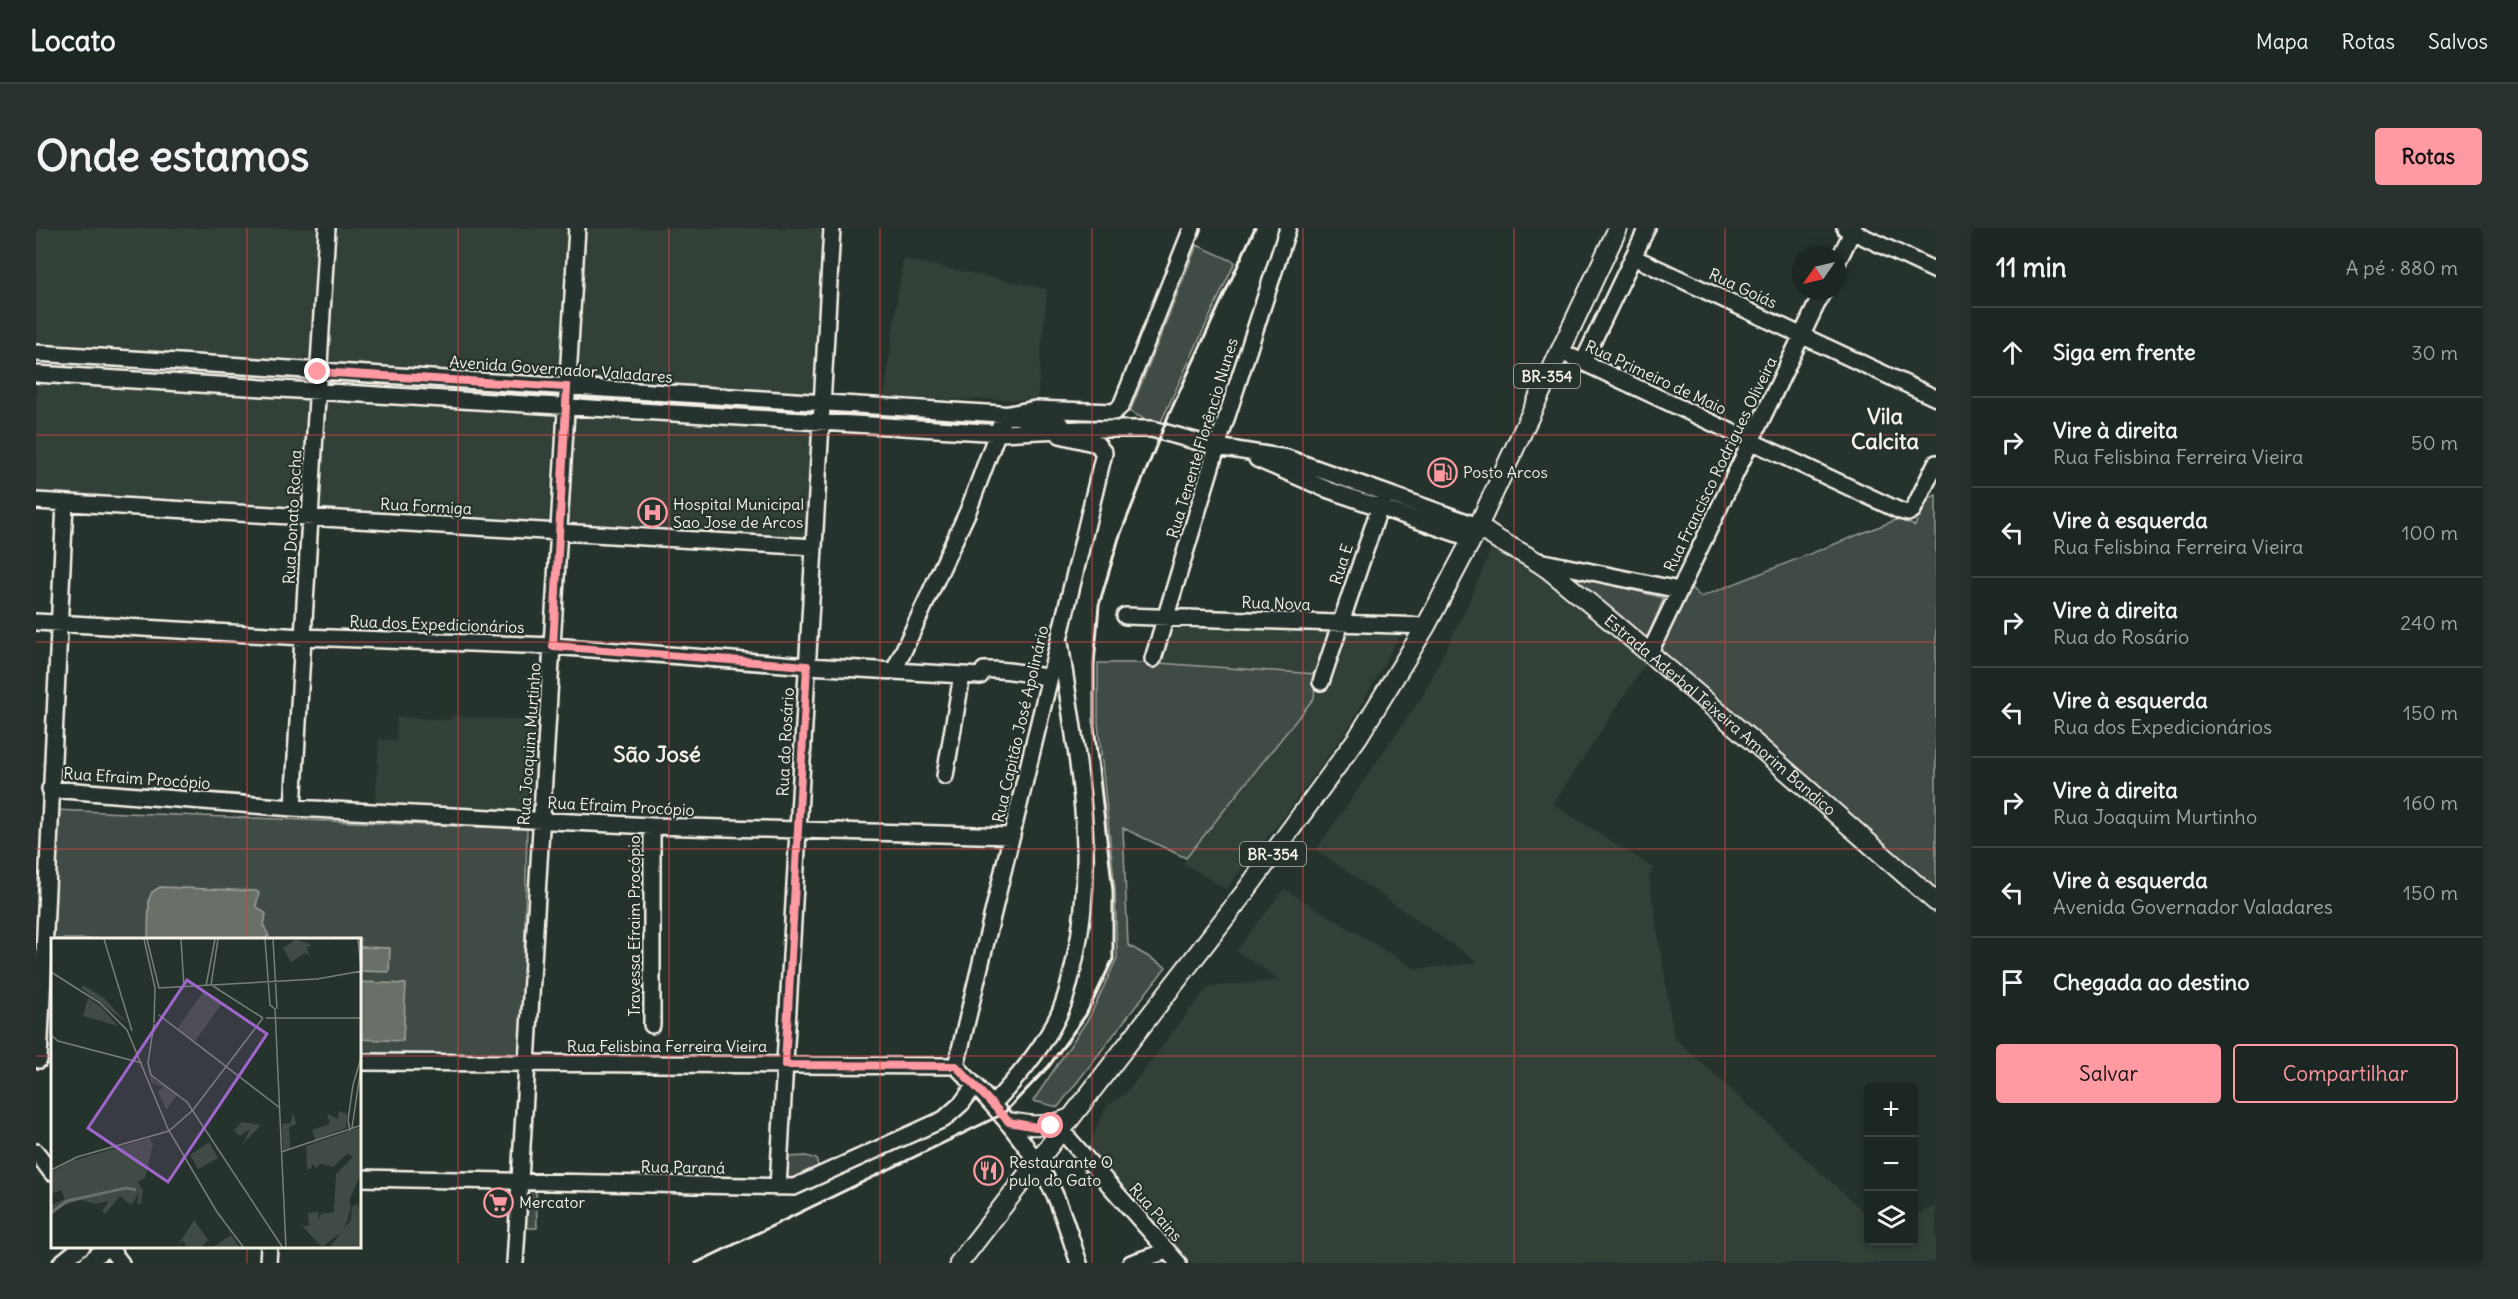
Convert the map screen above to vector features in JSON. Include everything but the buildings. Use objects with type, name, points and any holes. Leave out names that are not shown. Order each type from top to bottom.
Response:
[{"type":"main road","name":"BR-354","points":[[959,1263],[1238,901],[1358,737],[1426,626],[1475,532],[1618,228]]},
{"type":"main road","name":"Estrada Aderbal Teixeira Amorim Bandico","points":[[1475,532],[1539,561],[1650,652],[1936,902]]},
{"type":"main road","points":[[1009,1122],[1036,1127],[1065,1124]]},
{"type":"street","name":"Rua Donato Rocha","points":[[293,808],[327,228]]},
{"type":"street","name":"Rua Joaquim Murtinho","points":[[515,1263],[577,228]]},
{"type":"street","name":"Rua do Rosário","points":[[778,1187],[832,228]]},
{"type":"street","points":[[894,670],[968,512],[1004,415],[1035,409],[1114,412],[1121,406],[1192,228]]},
{"type":"street","name":"Rua Tenente Florêncio Nunes","points":[[1154,659],[1217,447],[1288,228]]},
{"type":"street","points":[[1583,362],[1647,228]]},
{"type":"street","points":[[1844,246],[1850,229],[1936,271]]},
{"type":"street","name":"Rua Goiás","points":[[1633,257],[1936,398]]},
{"type":"street","name":"Rua Francisco Rodrigues Oliveira","points":[[1650,652],[1820,300]]},
{"type":"street","name":"Rua Primeiro de Maio","points":[[1559,351],[1900,512],[1908,513],[1913,510],[1936,463]]},
{"type":"street","name":"Avenida Governador Valadares","points":[[36,353],[1004,415],[1082,429]]},
{"type":"street","points":[[123,359],[123,380]]},
{"type":"street","name":"Avenida Governador Valadares","points":[[36,374],[996,432],[1152,429],[1217,447],[1287,458],[1384,492],[1475,532]]},
{"type":"street","name":"Rua Capitão José Apolinário","points":[[956,1066],[1104,453],[1097,444],[1046,432]]},
{"type":"street","name":"Avenida Governador Valadares","points":[[1238,451],[1326,489],[1380,507],[1475,532]]},
{"type":"street","name":"Rua E","points":[[1321,682],[1384,492]]},
{"type":"street","name":"Rua Formiga","points":[[36,501],[814,547]]},
{"type":"street","points":[[43,1060],[43,813],[50,789],[65,503]]},
{"type":"street","points":[[1539,561],[1679,590]]},
{"type":"street","name":"Rua Nova","points":[[1125,616],[1426,626]]},
{"type":"street","name":"Rua dos Expedicionários","points":[[36,622],[303,638],[553,646],[807,666],[980,676],[984,670],[1018,671],[1049,678]]},
{"type":"street","points":[[993,1104],[1027,1067],[1055,1023],[1070,982],[1079,938],[1087,844],[1081,778],[1059,633]]},
{"type":"street","points":[[945,776],[962,675]]},
{"type":"street","points":[[1045,696],[1052,693],[1060,694],[1070,712]]},
{"type":"street","name":"Rua Efraim Procópio","points":[[50,789],[293,808],[541,821],[1012,836]]},
{"type":"street","name":"Travessa Efraim Procópio","points":[[652,826],[652,1025]]},
{"type":"street","name":"Rua Felisbina Ferreira Vieira","points":[[362,1062],[956,1066]]},
{"type":"street","points":[[956,1066],[1009,1122],[1037,1161],[1055,1195],[1078,1263]]},
{"type":"street","name":"Rua Paraná","points":[[362,1178],[794,1188],[944,1119],[962,1103],[975,1085]]},
{"type":"street","name":"Rua Pains","points":[[1065,1124],[1178,1263]]},
{"type":"street","points":[[36,1152],[51,1171]]},
{"type":"street","points":[[60,1263],[79,1248]]},
{"type":"street","points":[[87,1263],[107,1248]]},
{"type":"street","points":[[109,1248],[121,1263]]},
{"type":"street","points":[[268,1263],[269,1248]]},
{"type":"street","points":[[1131,1263],[1167,1251]]},
{"type":"shaded area","points":[[36,228],[320,228],[311,364],[36,349]]},
{"type":"shaded area","points":[[332,228],[569,228],[559,383],[324,367]]},
{"type":"shaded area","points":[[582,228],[822,228],[815,393],[575,381]]},
{"type":"shaded area","points":[[1197,245],[1235,262],[1159,426],[1130,412]]},
{"type":"shaded area","points":[[903,259],[1047,289],[1037,400],[884,398]]},
{"type":"shaded area","points":[[36,380],[311,398],[304,514],[36,497]]},
{"type":"shaded area","points":[[323,402],[555,412],[548,525],[314,512]]},
{"type":"shaded area","points":[[571,415],[815,426],[808,540],[566,528]]},
{"type":"shaded area","points":[[1936,495],[1936,889],[1658,649],[1689,586],[1701,597],[1898,519],[1915,526],[1924,500]]},
{"type":"shaded area","points":[[1493,544],[1543,568],[1647,661],[1553,804],[1653,868],[1649,878],[1674,1037],[1864,1212],[1864,1245],[1918,1245],[1918,1214],[1936,1206],[1936,1263],[1190,1263],[1088,1148],[1106,1107],[1126,1093],[1208,987],[1281,980],[1236,951],[1284,889],[1416,969],[1479,963],[1316,850],[1423,695],[1470,600]]},
{"type":"shaded area","points":[[1560,572],[1664,598],[1646,640]]},
{"type":"shaded area","points":[[1167,620],[1335,628],[1317,677],[1157,663]]},
{"type":"shaded area","points":[[1342,628],[1403,629],[1351,724],[1286,814],[1226,889],[1183,863],[1314,698],[1315,684]]},
{"type":"shaded area","points":[[1098,663],[1157,663],[1316,674],[1314,698],[1186,858],[1123,828],[1128,945],[1166,967],[1058,1107],[1033,1101],[1090,1016],[1117,958],[1115,890],[1098,723]]},
{"type":"shaded area","points":[[451,716],[537,721],[531,816],[375,807],[379,739],[396,740],[397,717],[451,720]]},
{"type":"shaded area","points":[[53,810],[527,829],[522,1060],[362,1056],[362,938],[51,938],[51,1048],[45,1047]]},
{"type":"shaded area","points":[[160,887],[256,891],[259,893],[256,906],[266,914],[264,926],[269,936],[264,938],[148,938],[149,899],[152,892]]},
{"type":"shaded area","points":[[362,947],[390,948],[389,972],[362,971]]},
{"type":"shaded area","points":[[362,982],[406,984],[403,1041],[362,1039]]},
{"type":"shaded area","points":[[806,1156],[816,1159],[819,1168],[787,1183],[788,1157]]},
{"type":"shaded area","points":[[526,1190],[536,1190],[537,1228],[526,1228]]},
{"type":"railway","points":[[696,1263],[1003,1114],[1049,1066],[1086,1015],[1113,959],[1113,891],[1094,726],[1094,664],[1099,605],[1119,538],[1169,414],[1255,228]]},
{"type":"place","name":"Posto Arcos","points":[[1442,472]]},
{"type":"place","name":"Hospital Municipal Sao Jose de Arcos","points":[[652,513]]},
{"type":"place","name":"Restaurante O pulo do Gato","points":[[988,1171]]},
{"type":"place","name":"Mercator","points":[[498,1202]]},
{"type":"district","name":"Vila Calcita","points":[[1885,428]]},
{"type":"district","name":"São José","points":[[657,754]]},
{"type":"route","points":[[318,372],[567,387],[553,646],[807,666],[785,1065],[956,1066],[1009,1122],[1036,1127],[1051,1126]]}]
